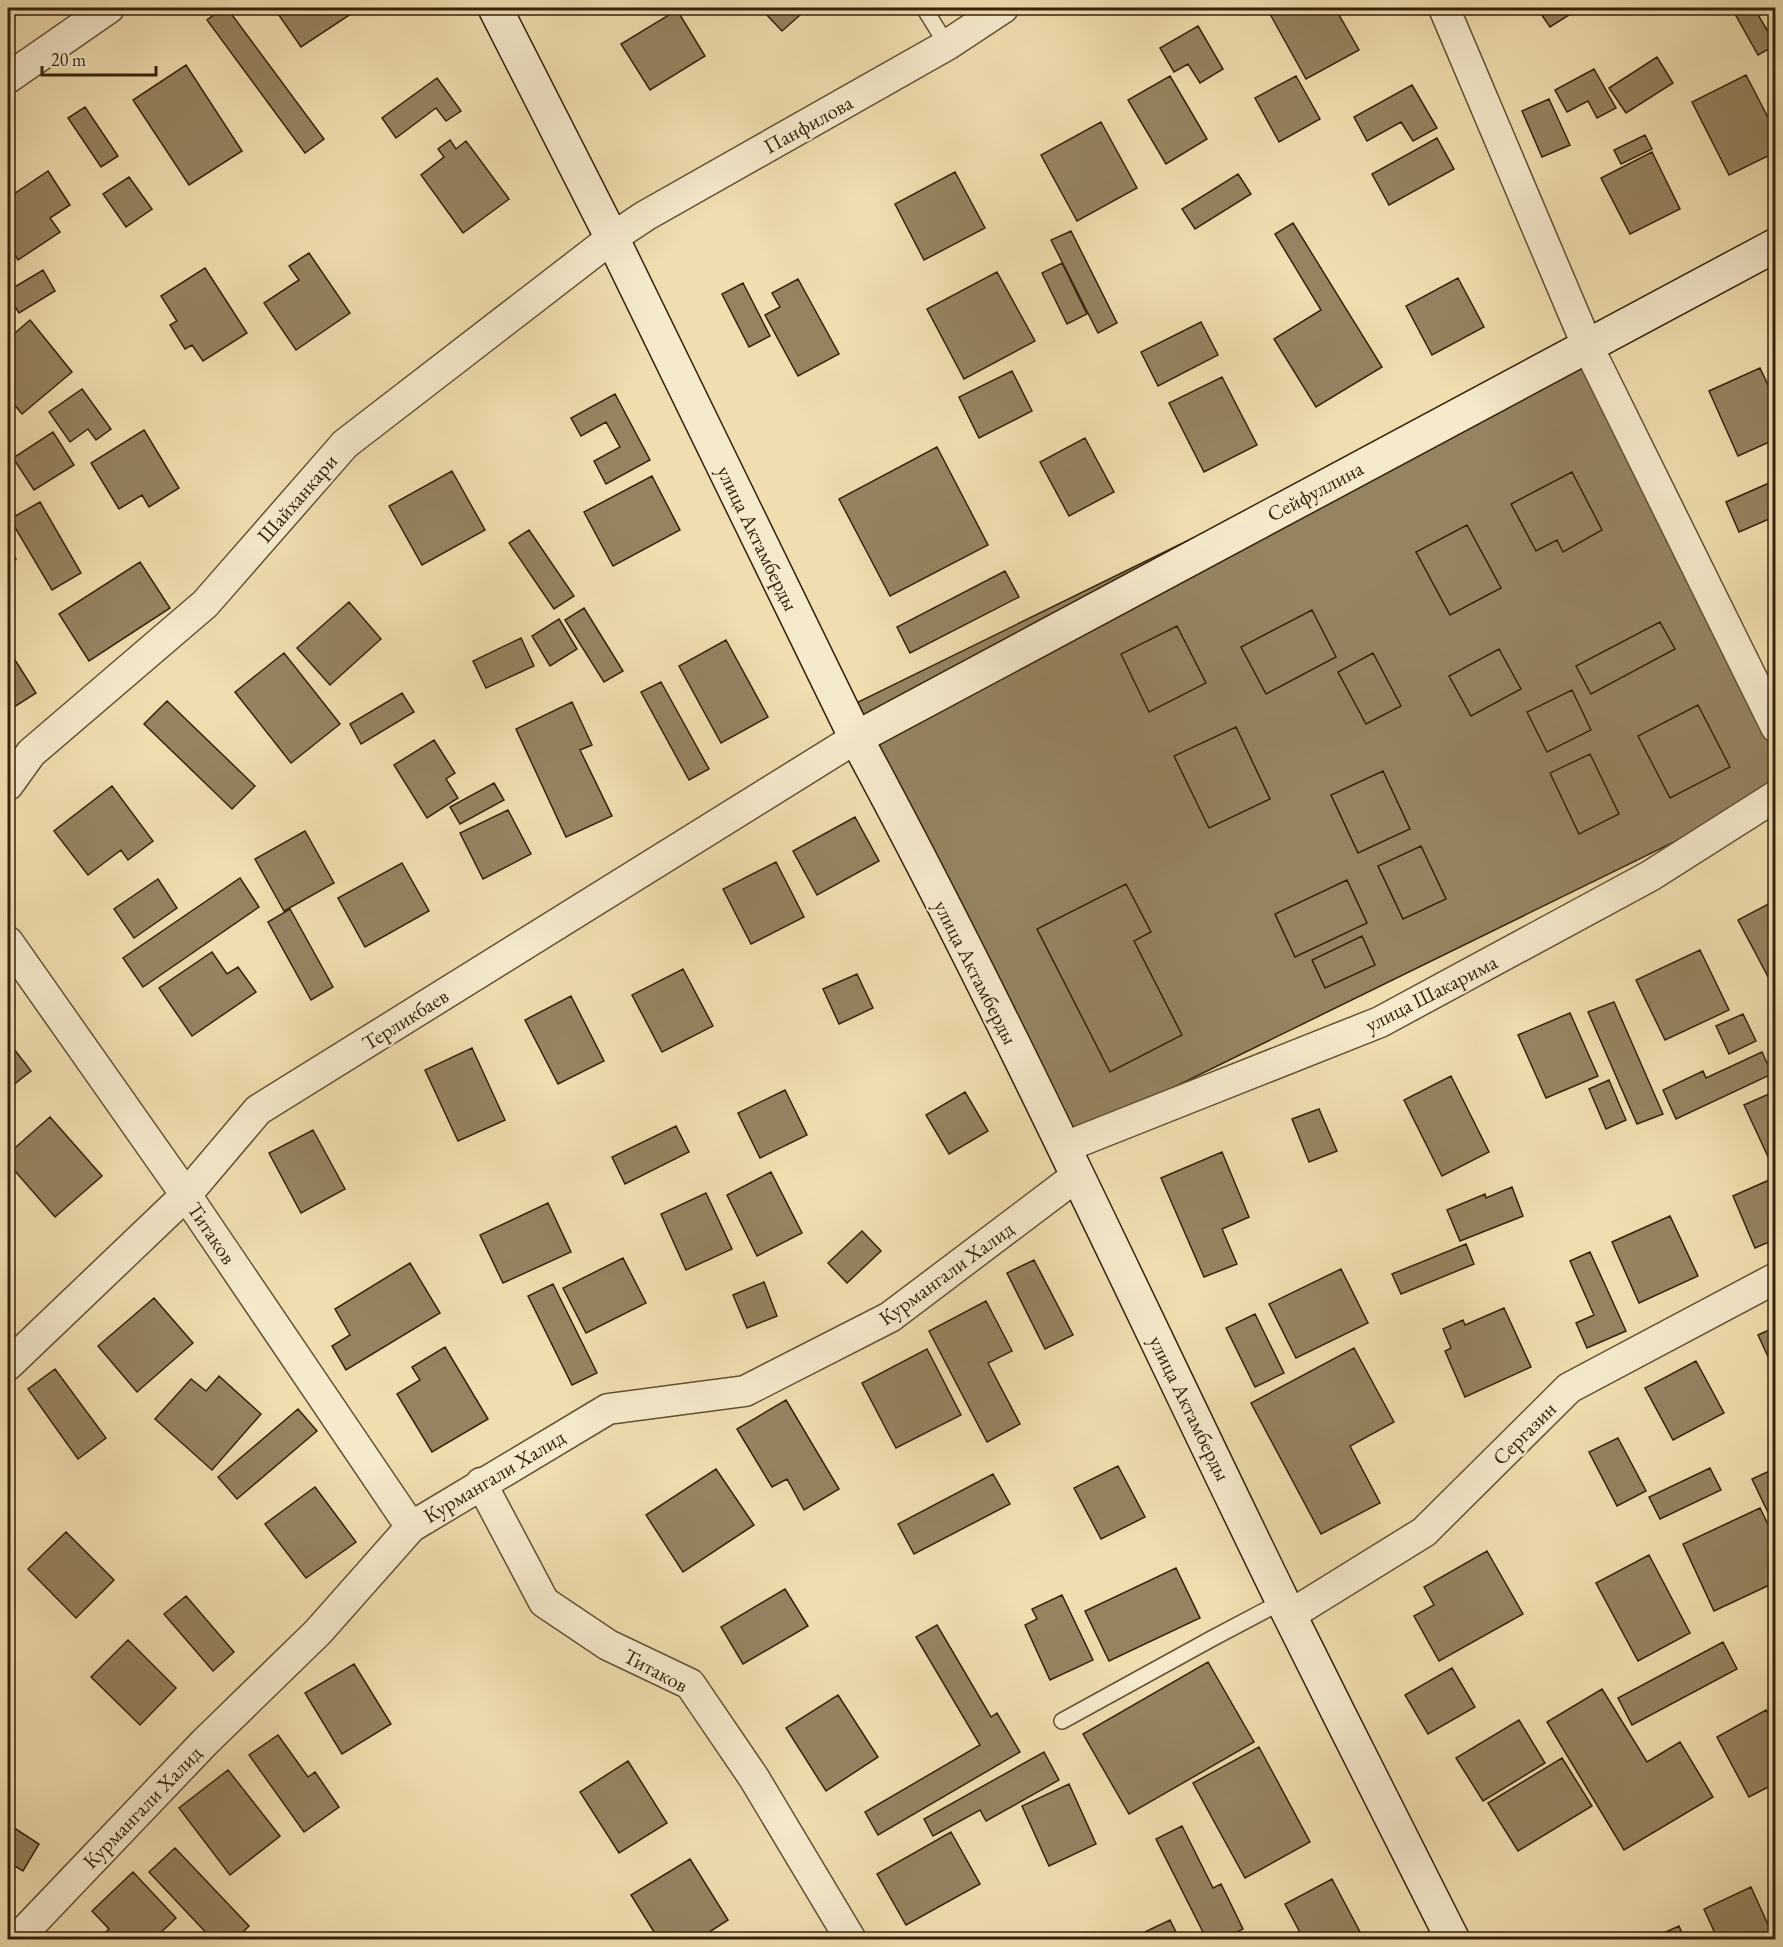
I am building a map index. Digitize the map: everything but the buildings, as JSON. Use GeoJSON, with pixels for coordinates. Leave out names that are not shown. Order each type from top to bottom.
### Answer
{"type":"FeatureCollection","features":[{"type":"Feature","properties":{"kind":"main road","name":"улица Актамберды"},"geometry":{"type":"LineString","coordinates":[[495,8],[612,238],[856,738],[893,806],[1072,1161],[1286,1608],[1453,1940]]}},
{"type":"Feature","properties":{"kind":"main road","name":"Сейфуллина"},"geometry":{"type":"LineString","coordinates":[[856,738],[1776,245]]}},
{"type":"Feature","properties":{"kind":"street"},"geometry":{"type":"LineString","coordinates":[[8,78],[109,8]]}},
{"type":"Feature","properties":{"kind":"street","name":"Панфилова"},"geometry":{"type":"LineString","coordinates":[[612,238],[645,216],[947,45],[1003,8]]}},
{"type":"Feature","properties":{"kind":"street"},"geometry":{"type":"LineString","coordinates":[[1444,8],[1587,345],[1776,727]]}},
{"type":"Feature","properties":{"kind":"street","name":"Шайханкари"},"geometry":{"type":"LineString","coordinates":[[8,785],[32,753],[205,604],[345,444],[612,238]]}},
{"type":"Feature","properties":{"kind":"street","name":"Терликбаев"},"geometry":{"type":"LineString","coordinates":[[8,1365],[186,1195],[258,1110],[856,738]]}},
{"type":"Feature","properties":{"kind":"street","name":"улица Шакарима"},"geometry":{"type":"LineString","coordinates":[[1072,1161],[1380,1022],[1650,876],[1776,796]]}},
{"type":"Feature","properties":{"kind":"street","name":"Титаков"},"geometry":{"type":"LineString","coordinates":[[8,942],[186,1195],[411,1527]]}},
{"type":"Feature","properties":{"kind":"street","name":"Курмангали Халид"},"geometry":{"type":"LineString","coordinates":[[16,1940],[196,1751],[318,1632],[411,1527],[608,1408],[745,1391],[890,1317],[1072,1161]]}},
{"type":"Feature","properties":{"kind":"street","name":"Сергазин"},"geometry":{"type":"LineString","coordinates":[[1286,1608],[1424,1532],[1569,1388],[1776,1278]]}},
{"type":"Feature","properties":{"kind":"street","name":"Титаков"},"geometry":{"type":"LineString","coordinates":[[481,1483],[544,1602],[608,1646],[690,1684],[754,1778],[851,1940]]}},
{"type":"Feature","properties":{"kind":"lane"},"geometry":{"type":"LineString","coordinates":[[924,8],[947,45]]}},
{"type":"Feature","properties":{"kind":"lane"},"geometry":{"type":"LineString","coordinates":[[1062,1721],[1212,1638],[1286,1608]]}}]}
